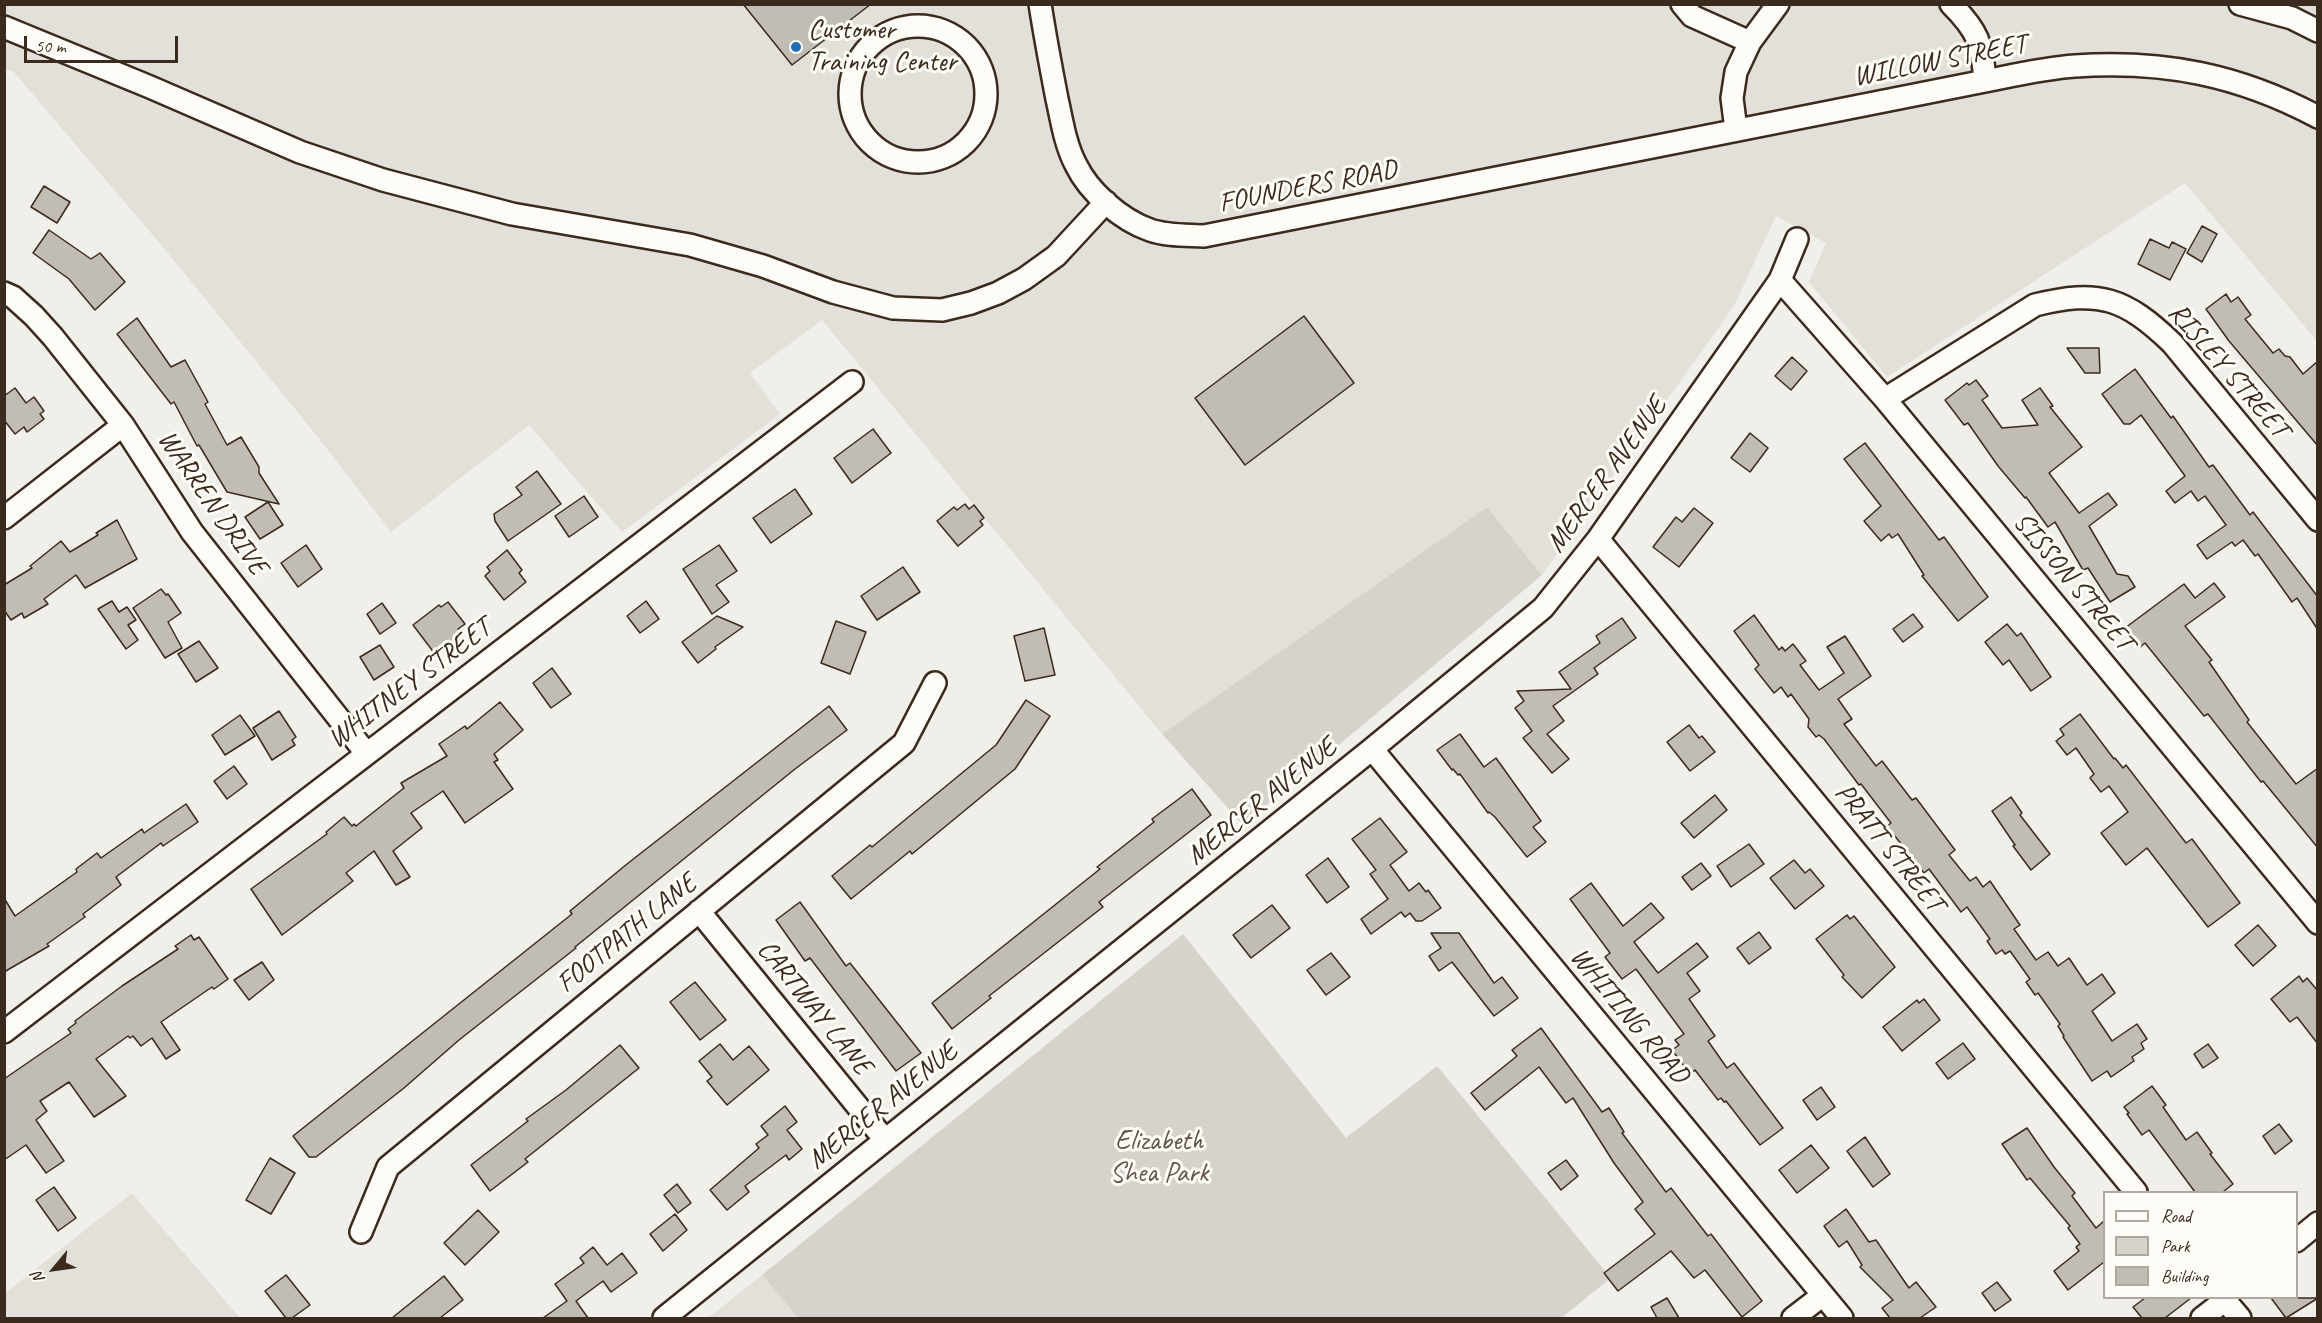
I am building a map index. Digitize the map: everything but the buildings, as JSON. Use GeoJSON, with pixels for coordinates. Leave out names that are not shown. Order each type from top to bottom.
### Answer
{"type":"FeatureCollection","features":[{"type":"Feature","properties":{"kind":"street","name":"FOUNDERS ROAD"},"geometry":{"type":"LineString","coordinates":[[1040,4],[1068,145],[1082,176],[1106,202],[1128,219],[1149,230],[1173,235],[1204,237],[1736,130]]}},
{"type":"Feature","properties":{"kind":"street"},"geometry":{"type":"LineString","coordinates":[[1683,4],[1692,16],[1750,42]]}},
{"type":"Feature","properties":{"kind":"street"},"geometry":{"type":"LineString","coordinates":[[1736,130],[1732,98],[1736,72],[1750,42],[1778,4]]}},
{"type":"Feature","properties":{"kind":"street"},"geometry":{"type":"LineString","coordinates":[[2240,4],[2292,18],[2318,31]]}},
{"type":"Feature","properties":{"kind":"street"},"geometry":{"type":"LineString","coordinates":[[1955,6],[1969,22],[1982,48],[1985,81]]}},
{"type":"Feature","properties":{"kind":"street"},"geometry":{"type":"LineString","coordinates":[[4,27],[300,152],[383,180],[512,214],[690,245],[763,266],[833,292],[893,308],[942,309],[971,303],[998,293],[1024,279],[1056,256],[1106,202]]}},
{"type":"Feature","properties":{"kind":"street"},"geometry":{"type":"LineString","coordinates":[[904,27],[925,27],[946,32],[962,43],[975,58],[983,76],[986,96],[982,115],[974,133],[960,147],[944,157],[924,162],[905,161],[888,156],[870,143],[858,126],[851,108],[850,86],[856,66],[867,48],[884,35],[904,27]]}},
{"type":"Feature","properties":{"kind":"street","name":"WILLOW STREET"},"geometry":{"type":"LineString","coordinates":[[1736,130],[2073,66],[2136,64],[2195,71],[2251,86],[2318,117]]}},
{"type":"Feature","properties":{"kind":"street","name":"MERCER AVENUE"},"geometry":{"type":"LineString","coordinates":[[664,1318],[1372,749],[1543,608],[1598,539],[1780,280],[1797,239]]}},
{"type":"Feature","properties":{"kind":"street","name":"SISSON STREET"},"geometry":{"type":"LineString","coordinates":[[1780,280],[1885,399],[2318,923]]}},
{"type":"Feature","properties":{"kind":"street","name":"WARREN DRIVE"},"geometry":{"type":"LineString","coordinates":[[4,293],[13,297],[34,316],[123,424],[192,531],[366,753]]}},
{"type":"Feature","properties":{"kind":"street","name":"RISLEY STREET"},"geometry":{"type":"LineString","coordinates":[[1885,399],[2035,305],[2059,299],[2090,297],[2118,303],[2147,319],[2172,343],[2318,520]]}},
{"type":"Feature","properties":{"kind":"street","name":"WHITNEY STREET"},"geometry":{"type":"LineString","coordinates":[[4,1032],[852,382]]}},
{"type":"Feature","properties":{"kind":"street"},"geometry":{"type":"LineString","coordinates":[[4,518],[123,424]]}},
{"type":"Feature","properties":{"kind":"street","name":"PRATT STREET"},"geometry":{"type":"LineString","coordinates":[[1598,539],[2135,1191]]}},
{"type":"Feature","properties":{"kind":"street","name":"FOOTPATH LANE"},"geometry":{"type":"LineString","coordinates":[[361,1232],[388,1167],[904,743],[935,683]]}},
{"type":"Feature","properties":{"kind":"street","name":"WHITING ROAD"},"geometry":{"type":"LineString","coordinates":[[1372,749],[1842,1318]]}},
{"type":"Feature","properties":{"kind":"street","name":"CARTWAY LANE"},"geometry":{"type":"LineString","coordinates":[[699,911],[885,1140]]}},
{"type":"Feature","properties":{"kind":"street"},"geometry":{"type":"LineString","coordinates":[[2298,1239],[2318,1223]]}},
{"type":"Feature","properties":{"kind":"street"},"geometry":{"type":"LineString","coordinates":[[1793,1318],[1822,1295]]}},
{"type":"Feature","properties":{"kind":"street"},"geometry":{"type":"LineString","coordinates":[[2202,1318],[2224,1299]]}},
{"type":"Feature","properties":{"kind":"street"},"geometry":{"type":"LineString","coordinates":[[2226,1299],[2240,1318]]}},
{"type":"Feature","properties":{"kind":"shaded area"},"geometry":{"type":"Polygon","coordinates":[[[5,4],[2317,5],[2317,341],[2185,183],[1887,377],[1809,282],[1826,243],[1776,216],[1734,306],[1542,575],[1487,507],[1162,734],[822,320],[750,373],[780,414],[622,532],[529,425],[391,532],[317,436],[167,252],[13,71],[5,70],[5,4]]]}},
{"type":"Feature","properties":{"kind":"shaded area"},"geometry":{"type":"Polygon","coordinates":[[[132,1193],[240,1318],[5,1318],[5,1293],[132,1193]]]}},
{"type":"Feature","properties":{"kind":"shaded area"},"geometry":{"type":"Polygon","coordinates":[[[762,1275],[798,1318],[708,1318],[762,1275]]]}},
{"type":"Feature","properties":{"kind":"green space"},"geometry":{"type":"Polygon","coordinates":[[[1487,507],[1542,575],[1243,825],[1162,734],[1487,507]]]}},
{"type":"Feature","properties":{"kind":"green space","name":"Elizabeth Shea Park"},"geometry":{"type":"Polygon","coordinates":[[[1183,934],[1346,1138],[1437,1066],[1611,1278],[1561,1318],[798,1318],[762,1275],[1183,934]]]}},
{"type":"Feature","properties":{"kind":"place","name":"Customer Training Center"},"geometry":{"type":"Point","coordinates":[796,47]}}]}
